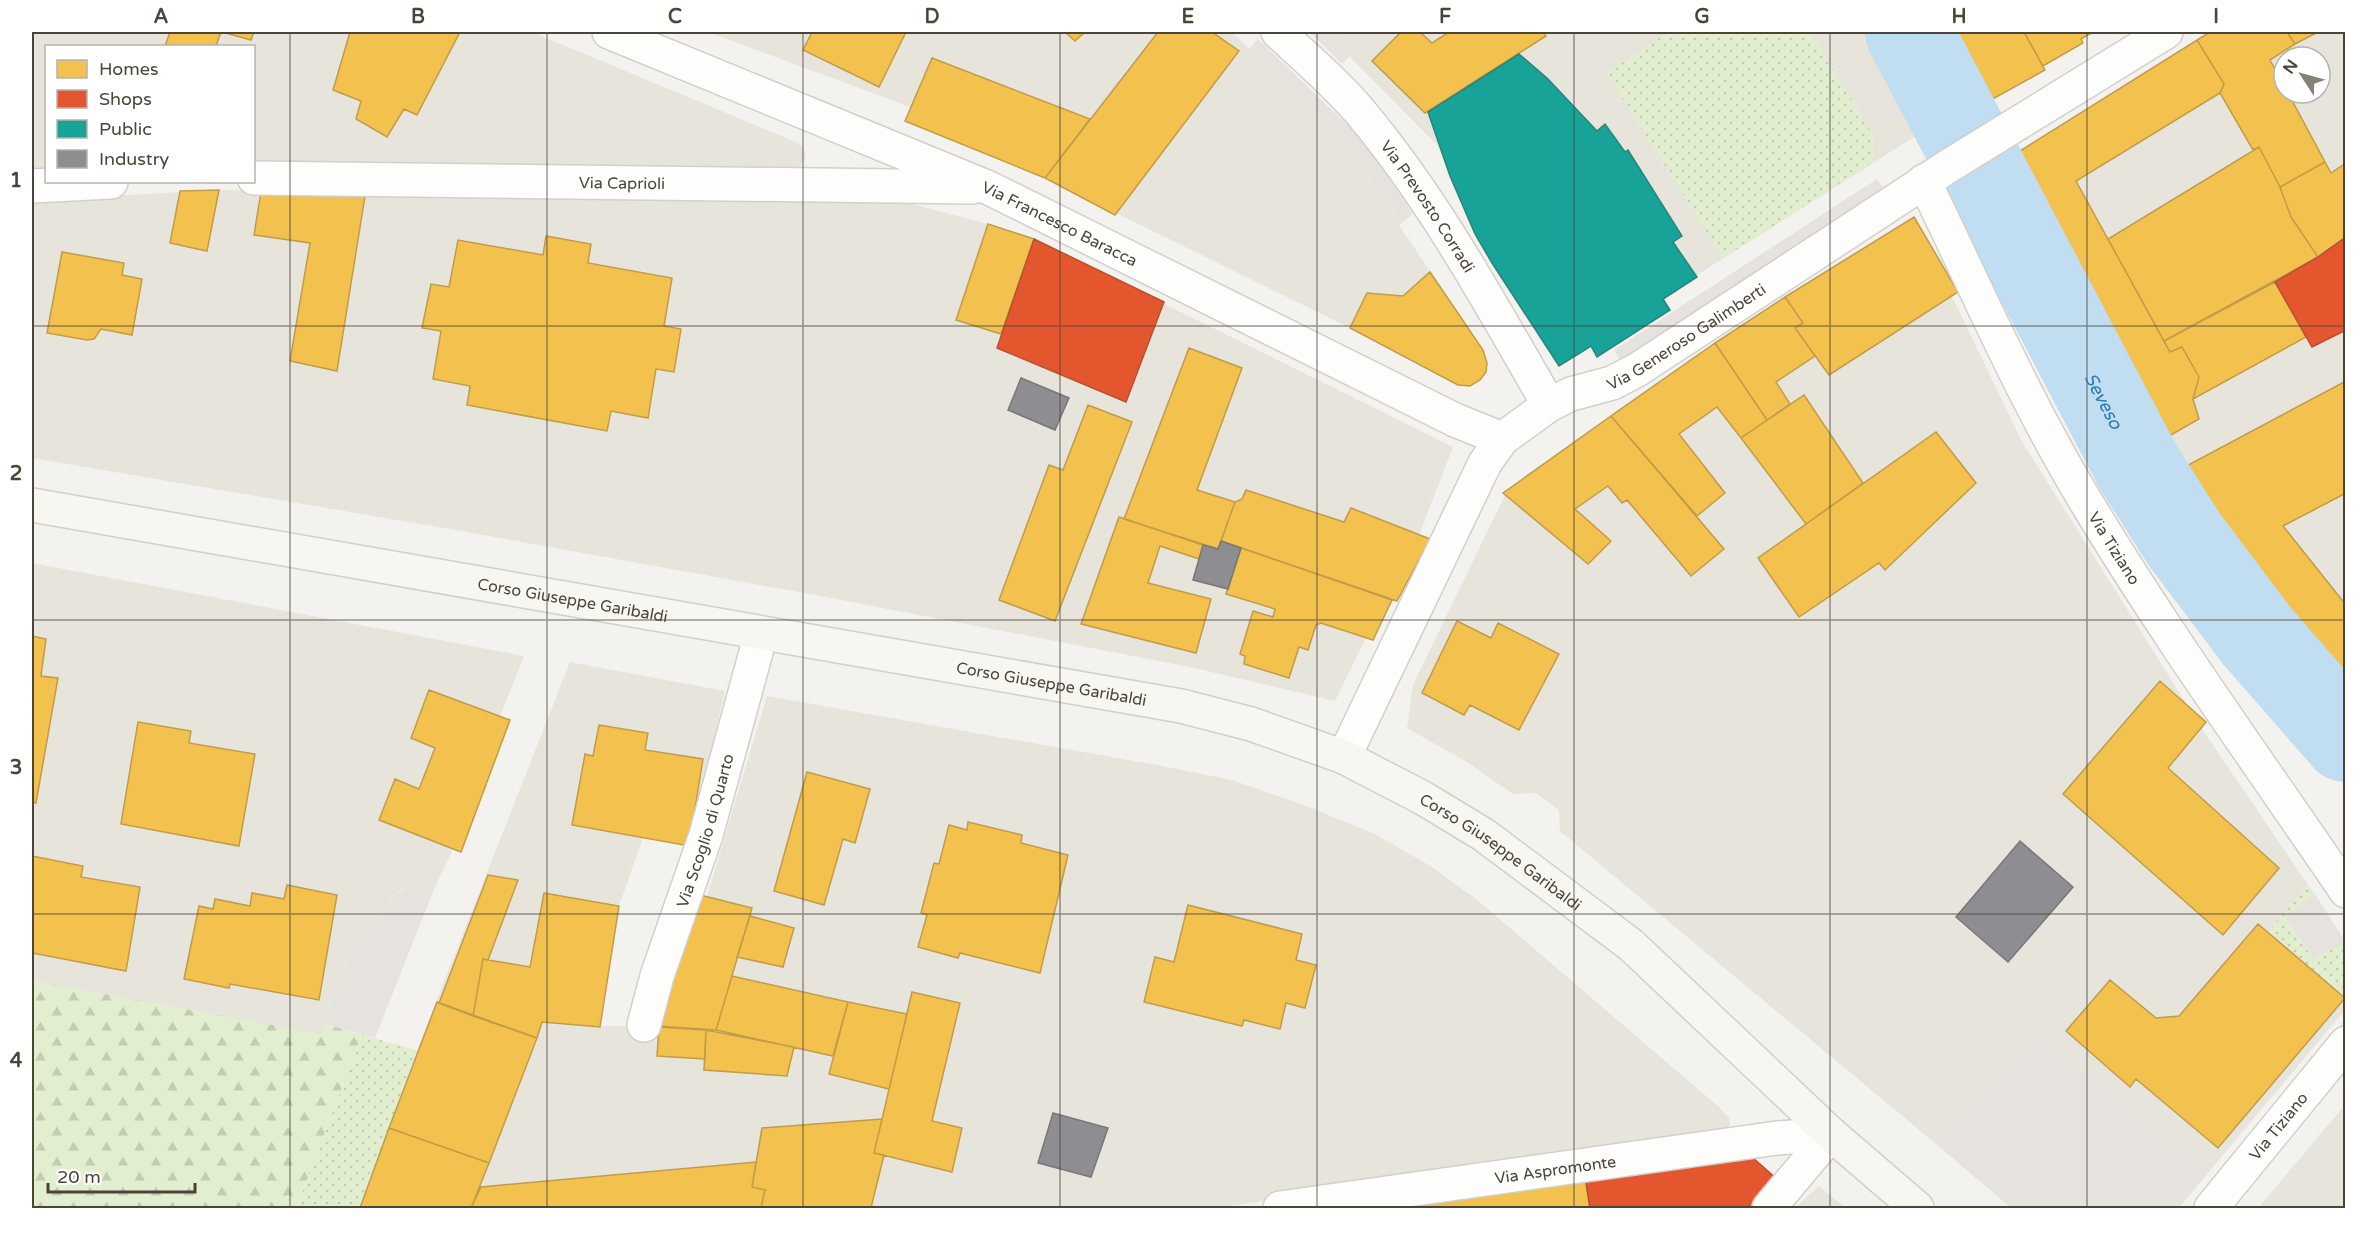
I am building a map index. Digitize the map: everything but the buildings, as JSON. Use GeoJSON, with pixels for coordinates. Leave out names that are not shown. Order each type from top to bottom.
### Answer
{"type":"FeatureCollection","features":[{"type":"Feature","properties":{"kind":"main road","name":"Corso Giuseppe Garibaldi"},"geometry":{"type":"LineString","coordinates":[[32,505],[1181,706],[1251,724],[1344,757],[1423,798],[1484,835],[1631,945],[1831,1134],[1917,1209]]}},
{"type":"Feature","properties":{"kind":"street","name":"Via Francesco Baracca"},"geometry":{"type":"LineString","coordinates":[[609,32],[989,188],[1455,420],[1502,439]]}},
{"type":"Feature","properties":{"kind":"street","name":"Via Prevosto Corradi"},"geometry":{"type":"LineString","coordinates":[[1278,32],[1361,112],[1396,157],[1448,230],[1549,405]]}},
{"type":"Feature","properties":{"kind":"street","name":"Via Generoso Galimberti"},"geometry":{"type":"LineString","coordinates":[[1344,757],[1485,464],[1502,439],[1549,405],[1571,394],[1612,383],[1637,370],[1935,174],[2166,32]]}},
{"type":"Feature","properties":{"kind":"street","name":"Via Tiziano"},"geometry":{"type":"LineString","coordinates":[[1935,174],[2027,397],[2088,504],[2167,630],[2346,891]]}},
{"type":"Feature","properties":{"kind":"street","name":"Via Caprioli"},"geometry":{"type":"LineString","coordinates":[[255,178],[989,188]]}},
{"type":"Feature","properties":{"kind":"street"},"geometry":{"type":"LineString","coordinates":[[32,186],[91,183]]}},
{"type":"Feature","properties":{"kind":"street","name":"Via Scoglio di Quarto"},"geometry":{"type":"LineString","coordinates":[[644,1025],[657,976],[706,835],[761,634]]}},
{"type":"Feature","properties":{"kind":"street","name":"Via Tiziano"},"geometry":{"type":"LineString","coordinates":[[2211,1209],[2346,1043]]}},
{"type":"Feature","properties":{"kind":"street"},"geometry":{"type":"LineString","coordinates":[[1769,1209],[1831,1134]]}},
{"type":"Feature","properties":{"kind":"street","name":"Via Aspromonte"},"geometry":{"type":"LineString","coordinates":[[1280,1209],[1778,1138],[1831,1134]]}},
{"type":"Feature","properties":{"kind":"shaded area"},"geometry":{"type":"Polygon","coordinates":[[[32,32],[532,32],[798,143],[803,147],[806,158],[796,172],[255,164],[255,45],[45,45],[45,174],[32,175],[32,32]]]}},
{"type":"Feature","properties":{"kind":"shaded area"},"geometry":{"type":"Polygon","coordinates":[[[708,32],[1232,32],[1353,149],[1403,222],[1399,225],[1483,350],[1487,363],[1486,372],[1470,386],[1458,385],[1350,328],[1045,178],[905,121],[910,107],[708,32]]]}},
{"type":"Feature","properties":{"kind":"shaded area"},"geometry":{"type":"Polygon","coordinates":[[[1310,32],[1341,32],[1357,48],[1342,64],[1310,32]]]}},
{"type":"Feature","properties":{"kind":"shaded area"},"geometry":{"type":"Polygon","coordinates":[[[1341,32],[1887,32],[1936,123],[1697,275],[1663,299],[1670,310],[1597,357],[1590,346],[1559,366],[1475,234],[1438,146],[1349,56],[1357,48],[1341,32]]]}},
{"type":"Feature","properties":{"kind":"shaded area"},"geometry":{"type":"Polygon","coordinates":[[[2210,32],[2345,32],[2345,701],[2199,518],[2206,512],[2161,442],[2157,443],[2108,372],[2004,161],[2210,32]]]}},
{"type":"Feature","properties":{"kind":"shaded area"},"geometry":{"type":"Polygon","coordinates":[[[1258,39],[1362,139],[1413,214],[1403,222],[1352,149],[1249,49],[1258,39]]]}},
{"type":"Feature","properties":{"kind":"shaded area"},"geometry":{"type":"Polygon","coordinates":[[[1877,179],[1886,192],[1622,363],[1614,350],[1877,179]]]}},
{"type":"Feature","properties":{"kind":"shaded area"},"geometry":{"type":"Polygon","coordinates":[[[219,190],[897,200],[988,224],[1034,239],[1453,447],[1419,535],[1430,539],[1397,601],[1392,600],[1366,638],[1335,701],[1190,667],[815,595],[450,529],[32,458],[32,200],[219,190]]]}},
{"type":"Feature","properties":{"kind":"shaded area"},"geometry":{"type":"Polygon","coordinates":[[[1914,217],[1958,292],[1952,296],[2021,440],[2187,705],[2206,722],[2202,729],[2308,885],[2268,933],[2345,998],[2345,1010],[2207,1174],[2035,1030],[1936,1144],[1560,831],[1559,810],[1536,793],[1513,794],[1465,761],[1407,728],[1413,685],[1505,495],[1503,493],[1715,343],[1914,217]]]}},
{"type":"Feature","properties":{"kind":"shaded area"},"geometry":{"type":"Polygon","coordinates":[[[32,563],[524,656],[500,716],[510,720],[461,852],[453,849],[435,887],[416,882],[399,891],[383,912],[364,928],[323,1035],[32,981],[32,563]]]}},
{"type":"Feature","properties":{"kind":"shaded area"},"geometry":{"type":"Polygon","coordinates":[[[570,662],[725,691],[689,846],[643,838],[619,906],[600,1026],[655,1026],[692,893],[707,896],[767,696],[1232,780],[1304,805],[1373,833],[1432,867],[1476,899],[1719,1107],[1729,1118],[1730,1125],[1726,1129],[1215,1208],[360,1208],[417,1050],[570,662]]]}},
{"type":"Feature","properties":{"kind":"shaded area"},"geometry":{"type":"Polygon","coordinates":[[[416,882],[435,887],[375,1038],[326,1024],[364,928],[383,912],[399,892],[416,882]]]}},
{"type":"Feature","properties":{"kind":"shaded area"},"geometry":{"type":"Polygon","coordinates":[[[2315,894],[2346,943],[2313,958],[2284,916],[2315,894]]]}},
{"type":"Feature","properties":{"kind":"shaded area"},"geometry":{"type":"Polygon","coordinates":[[[2035,1029],[2207,1174],[2179,1208],[2011,1208],[1936,1144],[2035,1029]]]}},
{"type":"Feature","properties":{"kind":"shaded area"},"geometry":{"type":"Polygon","coordinates":[[[2345,1105],[2345,1208],[2258,1208],[2345,1105]]]}},
{"type":"Feature","properties":{"kind":"shaded area"},"geometry":{"type":"Polygon","coordinates":[[[1819,1186],[1846,1208],[1795,1208],[1819,1186]]]}},
{"type":"Feature","properties":{"kind":"green space"},"geometry":{"type":"Polygon","coordinates":[[[1668,32],[1810,32],[1874,137],[1874,161],[1723,258],[1607,73],[1668,32]]]}},
{"type":"Feature","properties":{"kind":"green space"},"geometry":{"type":"Polygon","coordinates":[[[2308,885],[2315,894],[2284,916],[2313,958],[2345,943],[2345,998],[2268,932],[2308,885]]]}},
{"type":"Feature","properties":{"kind":"green space"},"geometry":{"type":"Polygon","coordinates":[[[32,981],[322,1034],[326,1024],[362,1035],[296,1208],[32,1208],[32,981]]]}},
{"type":"Feature","properties":{"kind":"green space"},"geometry":{"type":"Polygon","coordinates":[[[362,1035],[417,1050],[360,1208],[296,1208],[362,1035]]]}},
{"type":"Feature","properties":{"kind":"waterway","name":"Seveso"},"geometry":{"type":"LineString","coordinates":[[1909,32],[2137,465],[2184,539],[2257,636],[2346,738]]}}]}
